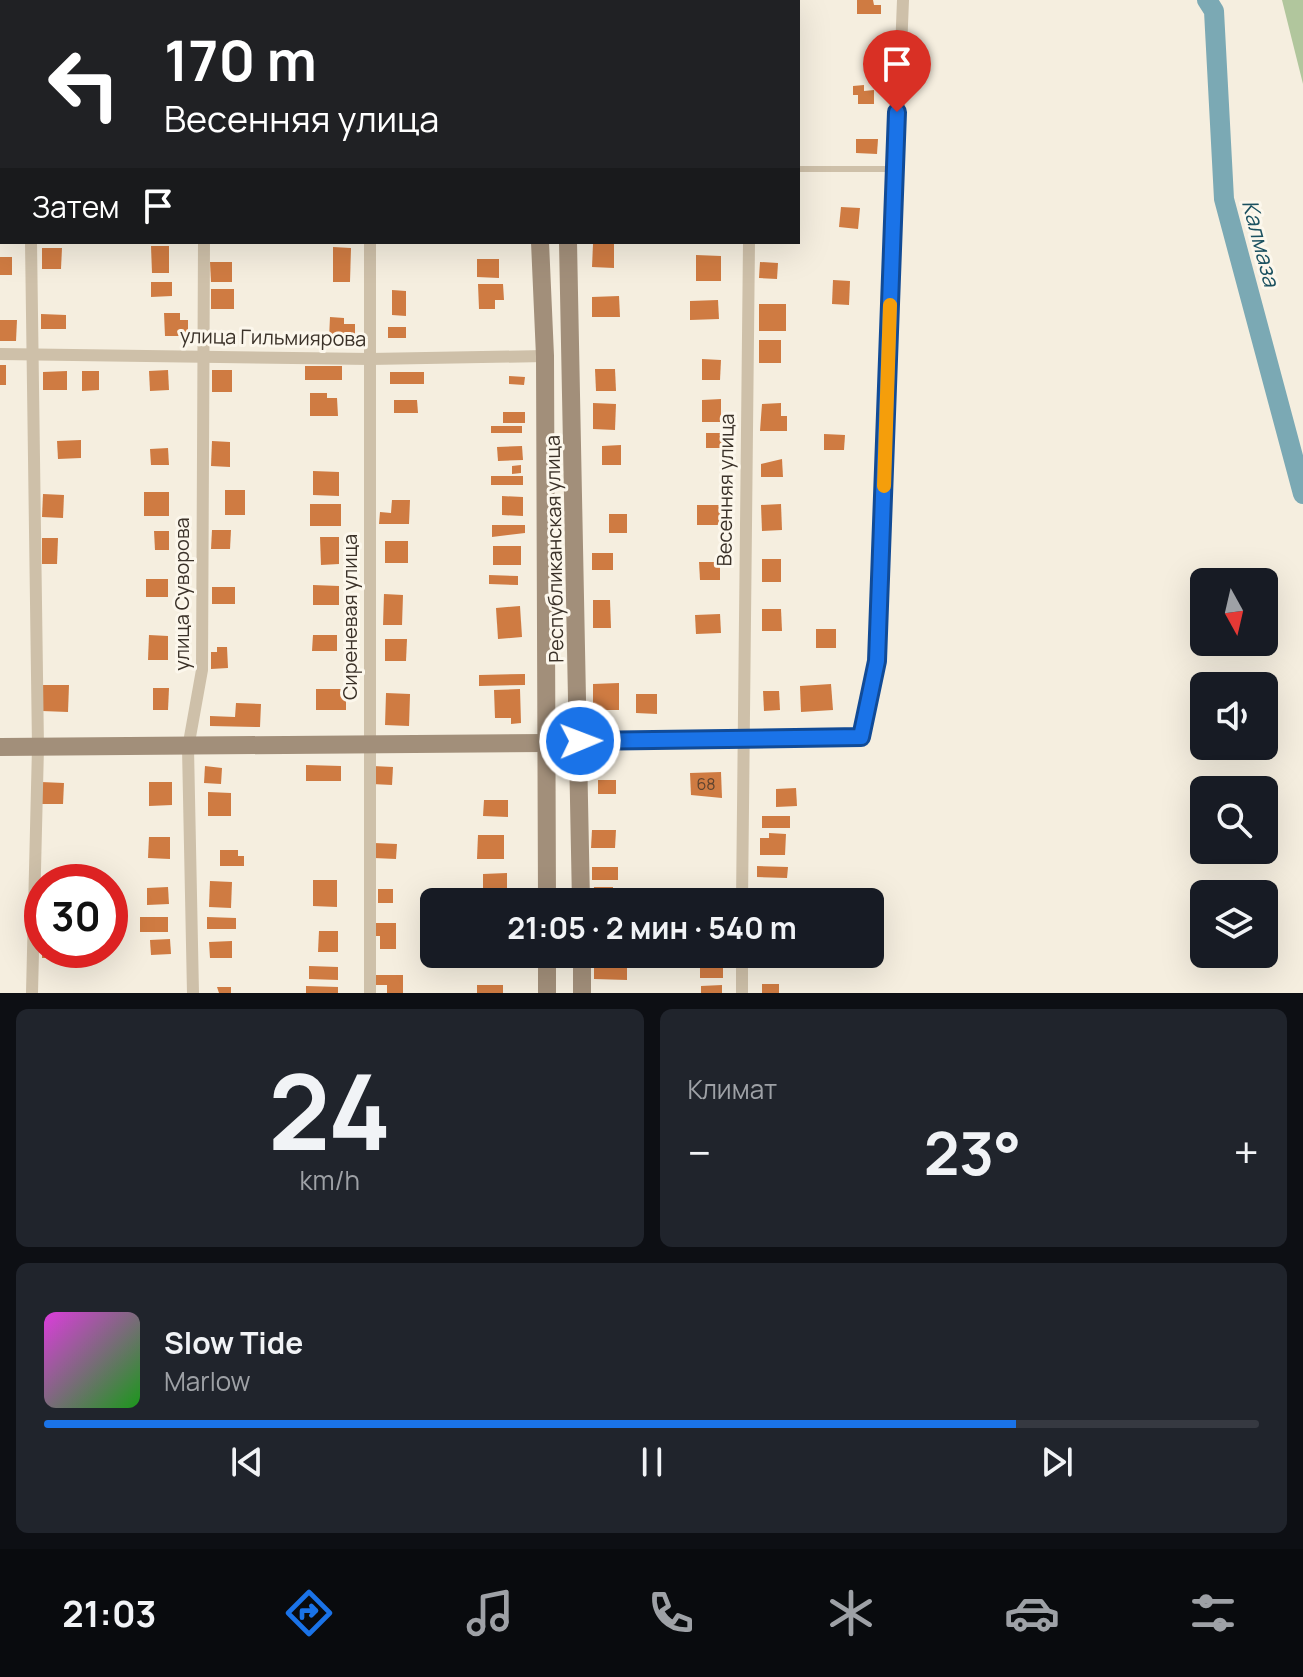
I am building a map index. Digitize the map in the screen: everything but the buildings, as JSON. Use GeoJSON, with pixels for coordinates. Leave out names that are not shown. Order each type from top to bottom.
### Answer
{"type":"FeatureCollection","features":[{"type":"Feature","properties":{"kind":"street"},"geometry":{"type":"LineString","coordinates":[[0,747],[188,748],[861,737],[877,661],[903,0]]}},
{"type":"Feature","properties":{"kind":"street"},"geometry":{"type":"LineString","coordinates":[[31,244],[30,354],[38,747],[32,993]]}},
{"type":"Feature","properties":{"kind":"street","name":"улица Суворова"},"geometry":{"type":"LineString","coordinates":[[193,993],[188,748],[202,670],[204,244]]}},
{"type":"Feature","properties":{"kind":"street","name":"Сиреневая улица"},"geometry":{"type":"LineString","coordinates":[[370,244],[370,993]]}},
{"type":"Feature","properties":{"kind":"street","name":"Республиканская улица"},"geometry":{"type":"LineString","coordinates":[[540,244],[545,356],[547,888]]}},
{"type":"Feature","properties":{"kind":"street","name":"Республиканская улица"},"geometry":{"type":"LineString","coordinates":[[568,244],[581,888]]}},
{"type":"Feature","properties":{"kind":"street","name":"Весенняя улица"},"geometry":{"type":"LineString","coordinates":[[742,888],[741,738],[749,244]]}},
{"type":"Feature","properties":{"kind":"street","name":"улица Гильмиярова"},"geometry":{"type":"LineString","coordinates":[[0,354],[370,359],[545,356]]}},
{"type":"Feature","properties":{"kind":"street"},"geometry":{"type":"LineString","coordinates":[[547,968],[547,993]]}},
{"type":"Feature","properties":{"kind":"street"},"geometry":{"type":"LineString","coordinates":[[582,968],[582,993]]}},
{"type":"Feature","properties":{"kind":"street"},"geometry":{"type":"LineString","coordinates":[[742,968],[742,993]]}},
{"type":"Feature","properties":{"kind":"lane"},"geometry":{"type":"LineString","coordinates":[[800,169],[894,169]]}},
{"type":"Feature","properties":{"kind":"green space"},"geometry":{"type":"Polygon","coordinates":[[[1282,0],[1303,0],[1303,84],[1282,0]]]}},
{"type":"Feature","properties":{"kind":"waterway","name":"Калмаза"},"geometry":{"type":"LineString","coordinates":[[1207,0],[1214,11],[1224,199],[1303,494]]}},
{"type":"Feature","properties":{"kind":"slow traffic"},"geometry":{"type":"LineString","coordinates":[[884,486],[890,305]]}},
{"type":"Feature","properties":{"kind":"route"},"geometry":{"type":"LineString","coordinates":[[580,741],[861,737],[877,661],[897,112]]}}]}
